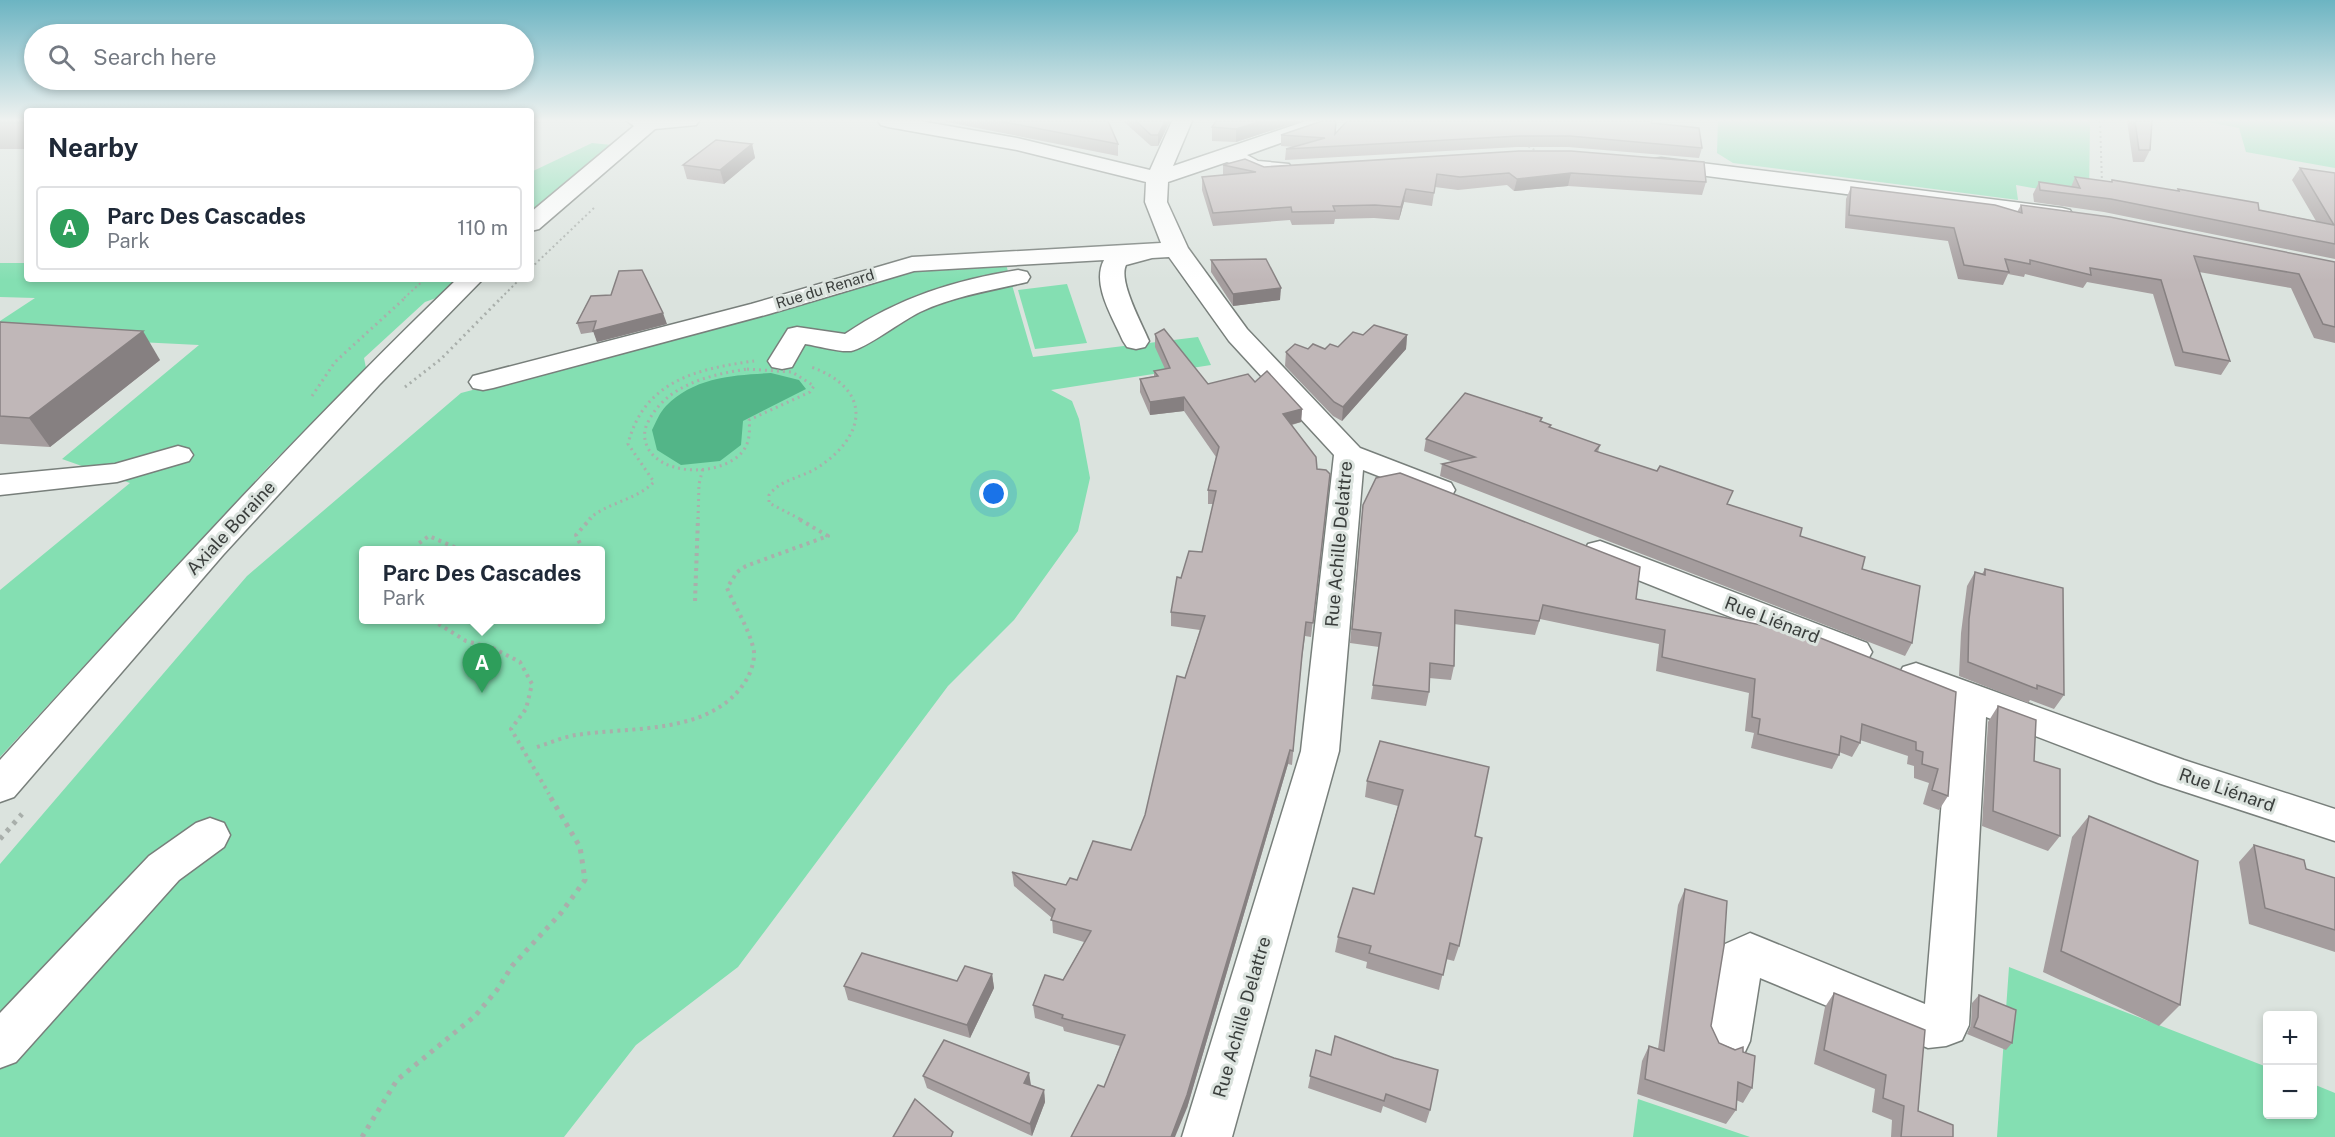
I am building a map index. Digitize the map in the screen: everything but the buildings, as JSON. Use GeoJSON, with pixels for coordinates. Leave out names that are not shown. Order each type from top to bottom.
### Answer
{"type":"FeatureCollection","features":[{"type":"Feature","properties":{"kind":"street"},"geometry":{"type":"LineString","coordinates":[[534,221],[586,174]]}},
{"type":"Feature","properties":{"kind":"street"},"geometry":{"type":"LineString","coordinates":[[1141,174],[1157,178],[1170,174]]}},
{"type":"Feature","properties":{"kind":"street"},"geometry":{"type":"LineString","coordinates":[[1157,178],[1159,174]]}},
{"type":"Feature","properties":{"kind":"street"},"geometry":{"type":"LineString","coordinates":[[1750,174],[2104,221]]}},
{"type":"Feature","properties":{"kind":"street","name":"Rue Achille Delattre"},"geometry":{"type":"LineString","coordinates":[[1157,178],[1156,202],[1176,249],[1238,335],[1349,454],[1320,751],[1207,1137]]}},
{"type":"Feature","properties":{"kind":"street"},"geometry":{"type":"LineString","coordinates":[[782,361],[799,330],[850,343],[873,325],[918,302],[978,282],[1064,271],[1176,249]]}},
{"type":"Feature","properties":{"kind":"street","name":"Rue du Renard"},"geometry":{"type":"LineString","coordinates":[[483,382],[760,309],[912,264],[1176,249]]}},
{"type":"Feature","properties":{"kind":"street"},"geometry":{"type":"LineString","coordinates":[[1117,259],[1111,270],[1115,291],[1136,341]]}},
{"type":"Feature","properties":{"kind":"street","name":"Axiale Boraine"},"geometry":{"type":"LineString","coordinates":[[0,786],[212,547],[361,387],[468,282]]}},
{"type":"Feature","properties":{"kind":"street"},"geometry":{"type":"LineString","coordinates":[[1349,454],[1470,502]]}},
{"type":"Feature","properties":{"kind":"street"},"geometry":{"type":"LineString","coordinates":[[0,485],[117,473],[178,455]]}},
{"type":"Feature","properties":{"kind":"street","name":"Rue Liénard"},"geometry":{"type":"LineString","coordinates":[[1570,541],[1969,697],[2240,795],[2335,825]]}},
{"type":"Feature","properties":{"kind":"street"},"geometry":{"type":"LineString","coordinates":[[1727,1041],[1741,958],[1750,953],[1928,1027],[1946,1025],[1969,697]]}},
{"type":"Feature","properties":{"kind":"street"},"geometry":{"type":"LineString","coordinates":[[0,1046],[164,868],[210,835]]}},
{"type":"Feature","properties":{"kind":"path"},"geometry":{"type":"LineString","coordinates":[[2102,174],[2104,221]]}},
{"type":"Feature","properties":{"kind":"path"},"geometry":{"type":"LineString","coordinates":[[397,392],[441,359],[517,282]]}},
{"type":"Feature","properties":{"kind":"path"},"geometry":{"type":"LineString","coordinates":[[537,747],[574,735],[683,723],[710,712],[743,686],[752,670],[754,648],[727,588],[737,572],[746,566],[828,536],[825,532],[769,503],[769,495],[783,482],[809,472],[827,461],[843,445],[853,429],[858,414],[856,400],[835,378],[808,366],[782,361],[753,361],[707,368],[664,387],[649,398],[636,414],[628,444],[634,456],[654,482],[647,491],[596,513],[582,524],[576,535],[581,546]]}},
{"type":"Feature","properties":{"kind":"path"},"geometry":{"type":"LineString","coordinates":[[773,369],[791,371],[809,379],[814,386],[810,392],[749,420],[749,438],[743,451],[717,466],[703,468],[689,470],[670,465],[657,458],[647,448],[644,433],[649,417],[660,403],[697,381],[732,371],[773,369]]}},
{"type":"Feature","properties":{"kind":"path"},"geometry":{"type":"LineString","coordinates":[[695,601],[699,484],[703,468]]}},
{"type":"Feature","properties":{"kind":"path"},"geometry":{"type":"LineString","coordinates":[[418,546],[429,536],[452,546]]}},
{"type":"Feature","properties":{"kind":"path"},"geometry":{"type":"LineString","coordinates":[[362,1137],[397,1080],[475,1016],[497,990],[512,966],[561,913],[585,880],[580,848],[511,729],[526,709],[532,684],[520,662],[493,648],[466,641],[438,624]]}},
{"type":"Feature","properties":{"kind":"path"},"geometry":{"type":"LineString","coordinates":[[0,839],[23,812]]}},
{"type":"Feature","properties":{"kind":"shaded area"},"geometry":{"type":"Polygon","coordinates":[[[534,174],[578,174],[534,212],[534,174]]]}},
{"type":"Feature","properties":{"kind":"shaded area"},"geometry":{"type":"Polygon","coordinates":[[[1818,174],[2089,174],[2089,198],[2016,185],[2018,200],[1818,174]]]}},
{"type":"Feature","properties":{"kind":"shaded area"},"geometry":{"type":"Polygon","coordinates":[[[1005,261],[1033,357],[1198,337],[1211,365],[1051,390],[1072,401],[1079,419],[1090,478],[1078,531],[1014,620],[948,686],[738,967],[636,1045],[564,1137],[0,1137],[0,864],[247,576],[461,393],[767,313],[910,267],[1005,261]]]}},
{"type":"Feature","properties":{"kind":"shaded area"},"geometry":{"type":"Polygon","coordinates":[[[0,263],[24,263],[24,282],[456,282],[439,297],[425,302],[364,358],[366,368],[270,465],[0,757],[0,590],[130,483],[62,459],[199,345],[17,336],[0,347],[0,321],[35,298],[0,297],[0,263]]]}},
{"type":"Feature","properties":{"kind":"shaded area"},"geometry":{"type":"Polygon","coordinates":[[[1067,284],[1087,343],[1035,349],[1018,290],[1067,284]]]}},
{"type":"Feature","properties":{"kind":"shaded area"},"geometry":{"type":"Polygon","coordinates":[[[771,373],[799,380],[806,389],[743,421],[741,445],[720,461],[681,465],[657,450],[652,430],[664,408],[677,396],[715,379],[771,373]]]}},
{"type":"Feature","properties":{"kind":"shaded area"},"geometry":{"type":"Polygon","coordinates":[[[2009,967],[2263,1065],[2263,1119],[2317,1119],[2317,1086],[2335,1093],[2335,1137],[1997,1137],[2009,967]]]}},
{"type":"Feature","properties":{"kind":"shaded area"},"geometry":{"type":"Polygon","coordinates":[[[1638,1099],[1750,1137],[1633,1137],[1638,1099]]]}},
{"type":"Feature","properties":{"kind":"place","name":"Parc Des Cascades"},"geometry":{"type":"Point","coordinates":[482,693]}}]}
